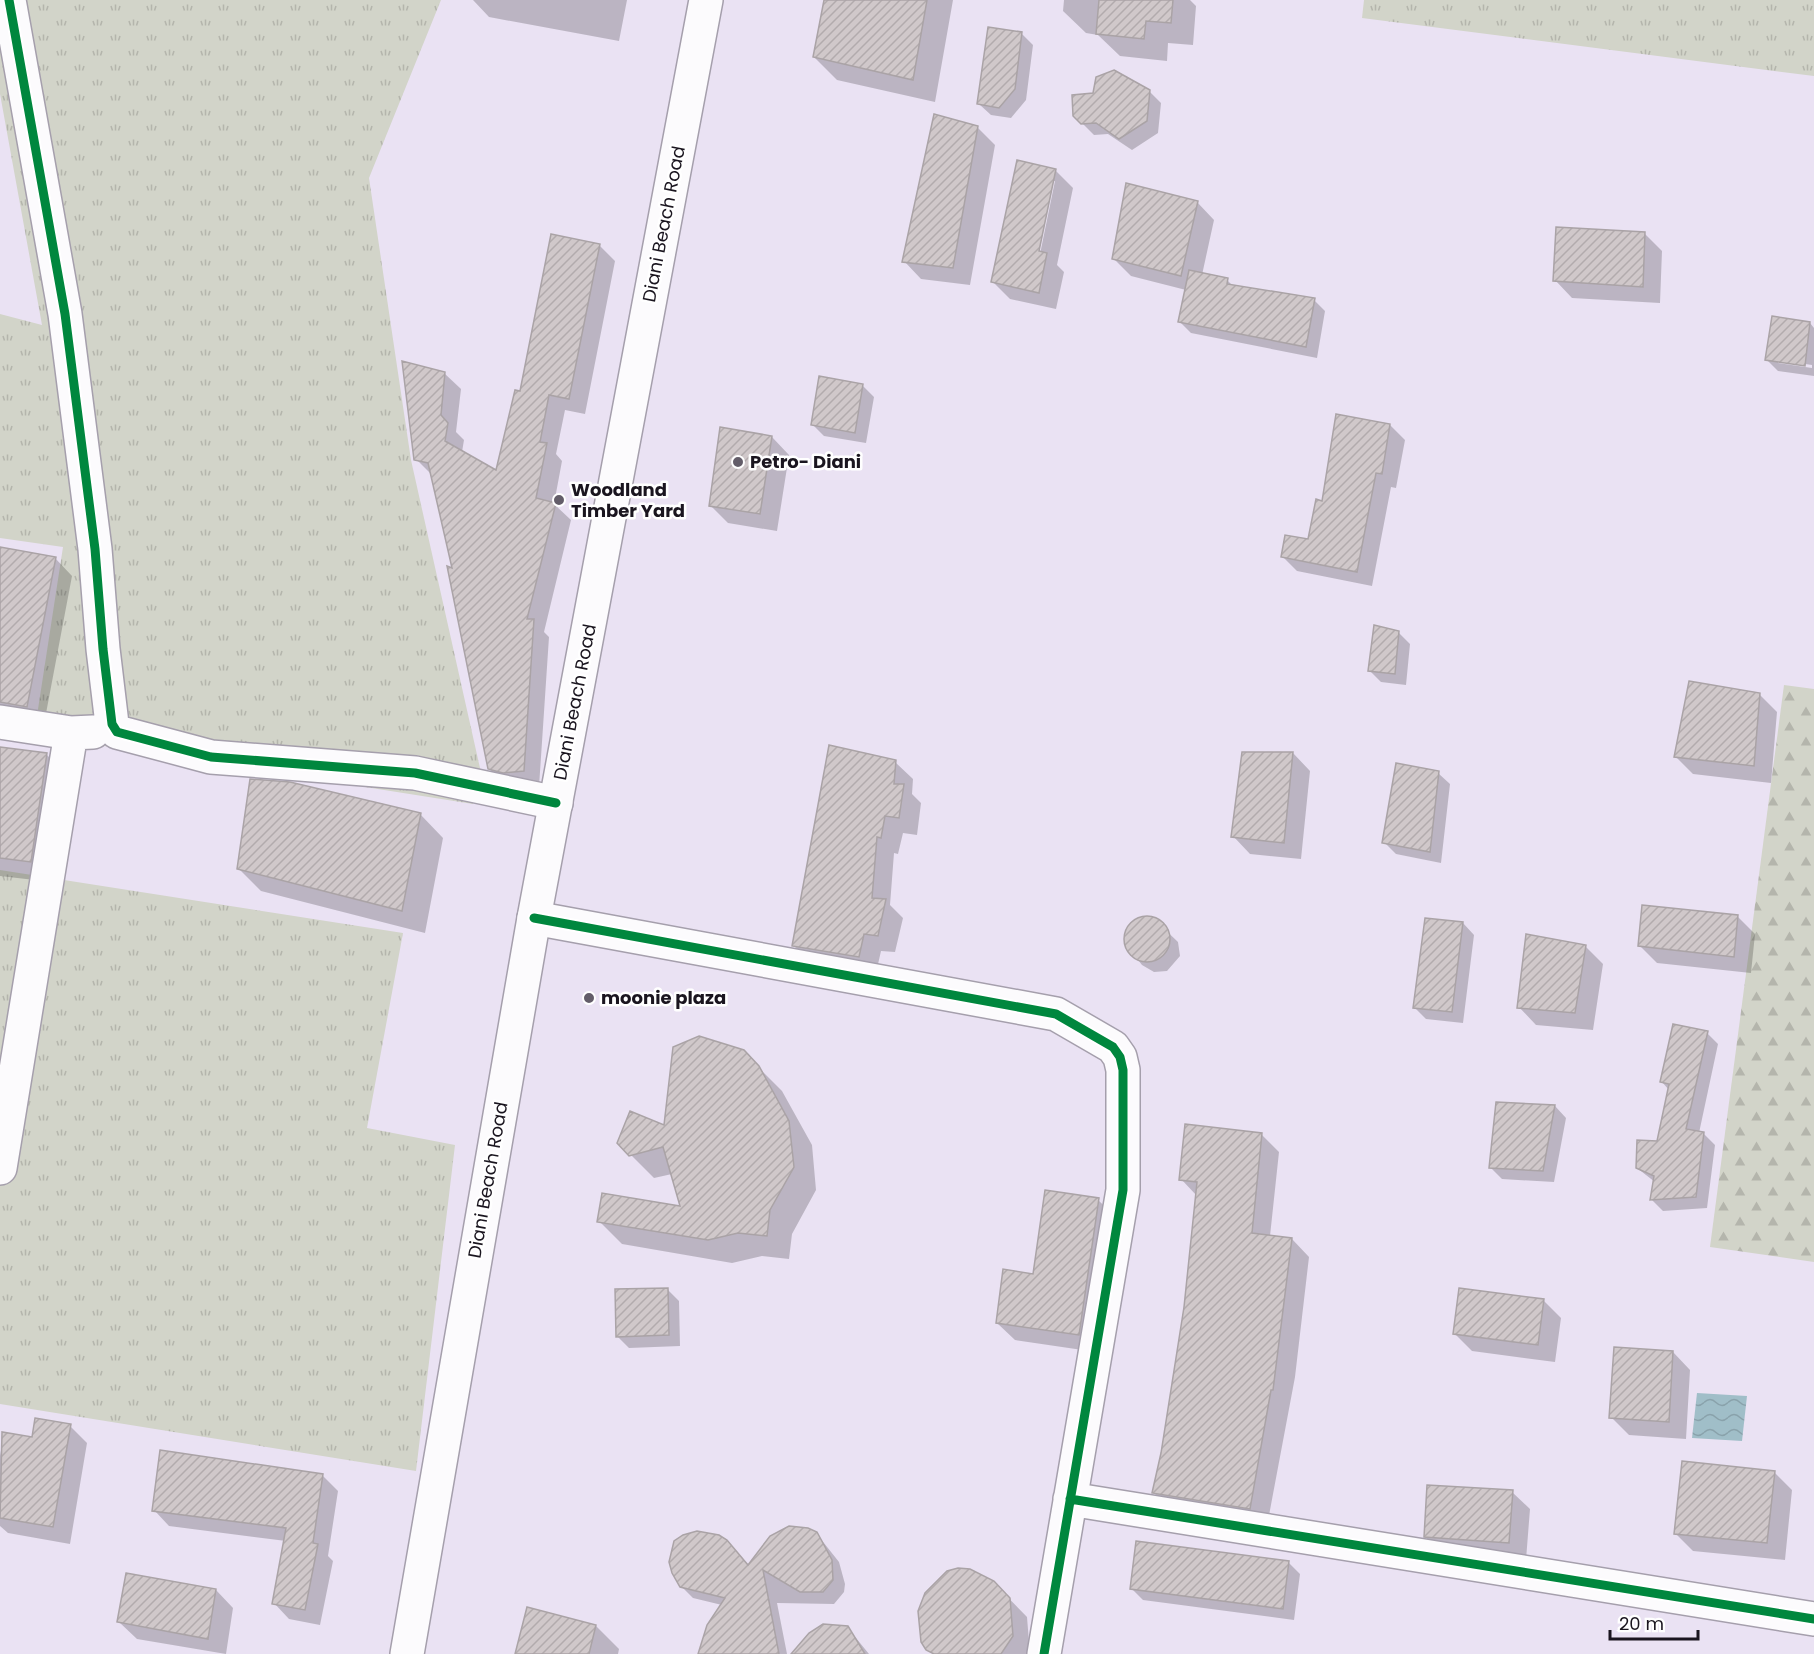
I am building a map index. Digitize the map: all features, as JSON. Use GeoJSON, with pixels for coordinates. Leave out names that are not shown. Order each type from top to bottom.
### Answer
{"type":"FeatureCollection","features":[{"type":"Feature","properties":{"kind":"street"},"geometry":{"type":"LineString","coordinates":[[9,0],[65,314],[99,585],[103,649],[112,724],[117,732]]}},
{"type":"Feature","properties":{"kind":"street","name":"Diani Beach Road"},"geometry":{"type":"LineString","coordinates":[[407,1654],[534,918],[706,0]]}},
{"type":"Feature","properties":{"kind":"street"},"geometry":{"type":"LineString","coordinates":[[0,722],[71,733],[117,732],[211,757],[415,773],[556,803]]}},
{"type":"Feature","properties":{"kind":"street"},"geometry":{"type":"LineString","coordinates":[[0,1168],[71,733]]}},
{"type":"Feature","properties":{"kind":"street"},"geometry":{"type":"LineString","coordinates":[[534,918],[1056,1014],[1113,1047],[1123,1070],[1123,1190],[1044,1654]]}},
{"type":"Feature","properties":{"kind":"street"},"geometry":{"type":"LineString","coordinates":[[1070,1499],[1814,1619]]}},
{"type":"Feature","properties":{"kind":"green space"},"geometry":{"type":"Polygon","coordinates":[[[0,0],[441,0],[369,178],[411,460],[482,777],[473,804],[34,735],[63,547],[0,538],[0,314],[42,325],[0,94],[0,0]]]}},
{"type":"Feature","properties":{"kind":"green space"},"geometry":{"type":"Polygon","coordinates":[[[1364,0],[1814,0],[1814,76],[1362,18],[1364,0]]]}},
{"type":"Feature","properties":{"kind":"green space"},"geometry":{"type":"Polygon","coordinates":[[[1784,685],[1814,689],[1814,1262],[1710,1247],[1784,685]]]}},
{"type":"Feature","properties":{"kind":"green space"},"geometry":{"type":"Polygon","coordinates":[[[0,870],[403,933],[367,1128],[455,1145],[416,1471],[0,1404],[0,870]]]}},
{"type":"Feature","properties":{"kind":"water"},"geometry":{"type":"Polygon","coordinates":[[[1697,1393],[1747,1396],[1742,1441],[1692,1438],[1697,1393]]]}},
{"type":"Feature","properties":{"kind":"building"},"geometry":{"type":"Polygon","coordinates":[[[824,0],[927,0],[913,80],[813,57],[824,0]]]}},
{"type":"Feature","properties":{"kind":"building"},"geometry":{"type":"Polygon","coordinates":[[[1099,0],[1173,0],[1171,23],[1146,21],[1144,39],[1096,34],[1099,0]]]}},
{"type":"Feature","properties":{"kind":"building"},"geometry":{"type":"Polygon","coordinates":[[[988,27],[1022,32],[1015,89],[999,108],[977,104],[988,27]]]}},
{"type":"Feature","properties":{"kind":"building"},"geometry":{"type":"Polygon","coordinates":[[[1114,70],[1150,90],[1147,121],[1119,139],[1096,123],[1081,124],[1073,116],[1072,95],[1093,93],[1096,77],[1114,70]]]}},
{"type":"Feature","properties":{"kind":"building"},"geometry":{"type":"Polygon","coordinates":[[[934,114],[978,126],[953,268],[902,262],[934,114]]]}},
{"type":"Feature","properties":{"kind":"building"},"geometry":{"type":"Polygon","coordinates":[[[1017,160],[1056,169],[1039,251],[1047,253],[1039,293],[991,282],[1017,160]]]}},
{"type":"Feature","properties":{"kind":"building"},"geometry":{"type":"Polygon","coordinates":[[[1126,183],[1198,201],[1181,276],[1112,259],[1126,183]]]}},
{"type":"Feature","properties":{"kind":"building"},"geometry":{"type":"Polygon","coordinates":[[[1556,227],[1645,232],[1643,287],[1553,281],[1556,227]]]}},
{"type":"Feature","properties":{"kind":"building"},"geometry":{"type":"Polygon","coordinates":[[[551,234],[600,244],[569,399],[549,395],[540,442],[547,443],[536,498],[556,503],[527,619],[534,619],[524,771],[503,773],[488,769],[447,566],[452,568],[428,463],[414,460],[402,361],[445,372],[441,415],[448,423],[445,441],[496,470],[515,390],[520,391],[551,234]]]}},
{"type":"Feature","properties":{"kind":"building"},"geometry":{"type":"Polygon","coordinates":[[[1189,270],[1228,278],[1227,284],[1315,298],[1306,347],[1178,322],[1189,270]]]}},
{"type":"Feature","properties":{"kind":"building"},"geometry":{"type":"Polygon","coordinates":[[[1772,316],[1810,322],[1805,366],[1765,360],[1772,316]]]}},
{"type":"Feature","properties":{"kind":"building"},"geometry":{"type":"Polygon","coordinates":[[[819,376],[863,384],[855,433],[811,425],[819,376]]]}},
{"type":"Feature","properties":{"kind":"building"},"geometry":{"type":"Polygon","coordinates":[[[1336,414],[1390,424],[1382,474],[1376,473],[1357,572],[1281,557],[1285,535],[1308,539],[1316,499],[1322,501],[1336,414]]]}},
{"type":"Feature","properties":{"kind":"building"},"geometry":{"type":"Polygon","coordinates":[[[720,427],[772,436],[760,514],[709,506],[720,427]]]}},
{"type":"Feature","properties":{"kind":"building"},"geometry":{"type":"Polygon","coordinates":[[[0,547],[56,557],[27,707],[0,702],[0,547]]]}},
{"type":"Feature","properties":{"kind":"building"},"geometry":{"type":"Polygon","coordinates":[[[1374,625],[1399,631],[1395,674],[1368,671],[1374,625]]]}},
{"type":"Feature","properties":{"kind":"building"},"geometry":{"type":"Polygon","coordinates":[[[1689,681],[1760,693],[1754,766],[1674,757],[1689,681]]]}},
{"type":"Feature","properties":{"kind":"building"},"geometry":{"type":"Polygon","coordinates":[[[829,745],[896,760],[894,784],[904,784],[899,818],[885,816],[881,838],[877,837],[872,898],[886,899],[878,936],[864,934],[859,957],[792,946],[829,745]]]}},
{"type":"Feature","properties":{"kind":"building"},"geometry":{"type":"Polygon","coordinates":[[[0,747],[47,753],[31,862],[0,858],[0,747]]]}},
{"type":"Feature","properties":{"kind":"building"},"geometry":{"type":"Polygon","coordinates":[[[1242,752],[1293,752],[1284,843],[1231,837],[1242,752]]]}},
{"type":"Feature","properties":{"kind":"building"},"geometry":{"type":"Polygon","coordinates":[[[1396,763],[1439,771],[1430,852],[1382,843],[1396,763]]]}},
{"type":"Feature","properties":{"kind":"building"},"geometry":{"type":"Polygon","coordinates":[[[250,779],[290,782],[421,813],[402,911],[237,869],[250,779]]]}},
{"type":"Feature","properties":{"kind":"building"},"geometry":{"type":"Polygon","coordinates":[[[1642,905],[1738,915],[1734,957],[1638,946],[1642,905]]]}},
{"type":"Feature","properties":{"kind":"building"},"geometry":{"type":"Polygon","coordinates":[[[1147,916],[1163,923],[1170,939],[1163,955],[1147,962],[1131,955],[1124,939],[1131,923],[1147,916]]]}},
{"type":"Feature","properties":{"kind":"building"},"geometry":{"type":"Polygon","coordinates":[[[1425,918],[1463,922],[1452,1012],[1413,1008],[1425,918]]]}},
{"type":"Feature","properties":{"kind":"building"},"geometry":{"type":"Polygon","coordinates":[[[1526,934],[1586,945],[1575,1013],[1517,1008],[1526,934]]]}},
{"type":"Feature","properties":{"kind":"building"},"geometry":{"type":"Polygon","coordinates":[[[1673,1024],[1708,1031],[1686,1129],[1704,1132],[1696,1197],[1650,1200],[1654,1176],[1636,1168],[1637,1140],[1657,1141],[1669,1084],[1660,1082],[1673,1024]]]}},
{"type":"Feature","properties":{"kind":"building"},"geometry":{"type":"Polygon","coordinates":[[[699,1036],[744,1050],[759,1066],[789,1121],[794,1167],[770,1210],[767,1236],[738,1233],[708,1240],[597,1222],[602,1193],[680,1206],[663,1147],[629,1156],[617,1143],[630,1111],[664,1125],[673,1047],[699,1036]]]}},
{"type":"Feature","properties":{"kind":"building"},"geometry":{"type":"Polygon","coordinates":[[[1496,1102],[1555,1105],[1543,1171],[1489,1168],[1496,1102]]]}},
{"type":"Feature","properties":{"kind":"building"},"geometry":{"type":"Polygon","coordinates":[[[1185,1124],[1262,1133],[1252,1233],[1292,1238],[1273,1390],[1271,1390],[1250,1509],[1152,1493],[1161,1453],[1184,1307],[1197,1182],[1179,1180],[1185,1124]]]}},
{"type":"Feature","properties":{"kind":"building"},"geometry":{"type":"Polygon","coordinates":[[[1045,1190],[1099,1198],[1079,1335],[996,1323],[1003,1269],[1033,1274],[1045,1190]]]}},
{"type":"Feature","properties":{"kind":"building"},"geometry":{"type":"Polygon","coordinates":[[[668,1288],[669,1335],[616,1337],[615,1289],[668,1288]]]}},
{"type":"Feature","properties":{"kind":"building"},"geometry":{"type":"Polygon","coordinates":[[[1459,1288],[1544,1299],[1538,1345],[1453,1334],[1459,1288]]]}},
{"type":"Feature","properties":{"kind":"building"},"geometry":{"type":"Polygon","coordinates":[[[1614,1347],[1673,1351],[1669,1422],[1609,1418],[1614,1347]]]}},
{"type":"Feature","properties":{"kind":"building"},"geometry":{"type":"Polygon","coordinates":[[[35,1418],[71,1424],[53,1527],[0,1518],[2,1432],[32,1437],[35,1418]]]}},
{"type":"Feature","properties":{"kind":"building"},"geometry":{"type":"Polygon","coordinates":[[[160,1450],[323,1474],[313,1543],[318,1544],[305,1610],[272,1604],[286,1528],[152,1511],[160,1450]]]}},
{"type":"Feature","properties":{"kind":"building"},"geometry":{"type":"Polygon","coordinates":[[[1682,1461],[1775,1471],[1767,1543],[1674,1534],[1682,1461]]]}},
{"type":"Feature","properties":{"kind":"building"},"geometry":{"type":"Polygon","coordinates":[[[1427,1485],[1513,1490],[1509,1543],[1424,1537],[1427,1485]]]}},
{"type":"Feature","properties":{"kind":"building"},"geometry":{"type":"Polygon","coordinates":[[[789,1526],[808,1528],[817,1532],[832,1560],[833,1580],[823,1592],[800,1592],[763,1570],[779,1654],[698,1654],[707,1625],[725,1598],[680,1587],[669,1562],[674,1541],[683,1535],[697,1531],[719,1535],[727,1540],[748,1565],[770,1536],[789,1526]]]}},
{"type":"Feature","properties":{"kind":"building"},"geometry":{"type":"Polygon","coordinates":[[[1136,1541],[1289,1561],[1283,1609],[1130,1589],[1136,1541]]]}},
{"type":"Feature","properties":{"kind":"building"},"geometry":{"type":"Polygon","coordinates":[[[958,1568],[970,1569],[994,1581],[1010,1598],[1013,1636],[1001,1654],[934,1654],[926,1650],[921,1642],[918,1611],[925,1593],[947,1571],[958,1568]]]}},
{"type":"Feature","properties":{"kind":"building"},"geometry":{"type":"Polygon","coordinates":[[[126,1573],[216,1589],[208,1639],[117,1622],[126,1573]]]}},
{"type":"Feature","properties":{"kind":"building"},"geometry":{"type":"Polygon","coordinates":[[[527,1607],[596,1625],[589,1654],[515,1654],[527,1607]]]}},
{"type":"Feature","properties":{"kind":"building"},"geometry":{"type":"Polygon","coordinates":[[[823,1624],[848,1626],[865,1654],[791,1654],[809,1633],[823,1624]]]}},
{"type":"Feature","properties":{"kind":"cycle path"},"geometry":{"type":"LineString","coordinates":[[9,0],[65,314],[95,549],[112,724],[117,732],[211,757],[415,773],[556,803]]}},
{"type":"Feature","properties":{"kind":"cycle path"},"geometry":{"type":"LineString","coordinates":[[534,918],[1056,1014],[1113,1047],[1120,1057],[1123,1070],[1123,1190],[1044,1654]]}},
{"type":"Feature","properties":{"kind":"cycle path"},"geometry":{"type":"LineString","coordinates":[[1070,1499],[1814,1619]]}},
{"type":"Feature","properties":{"kind":"place","name":"Petro- Diani"},"geometry":{"type":"Point","coordinates":[738,462]}},
{"type":"Feature","properties":{"kind":"place","name":"Woodland Timber Yard"},"geometry":{"type":"Point","coordinates":[559,500]}},
{"type":"Feature","properties":{"kind":"place","name":"moonie plaza"},"geometry":{"type":"Point","coordinates":[589,998]}}]}
